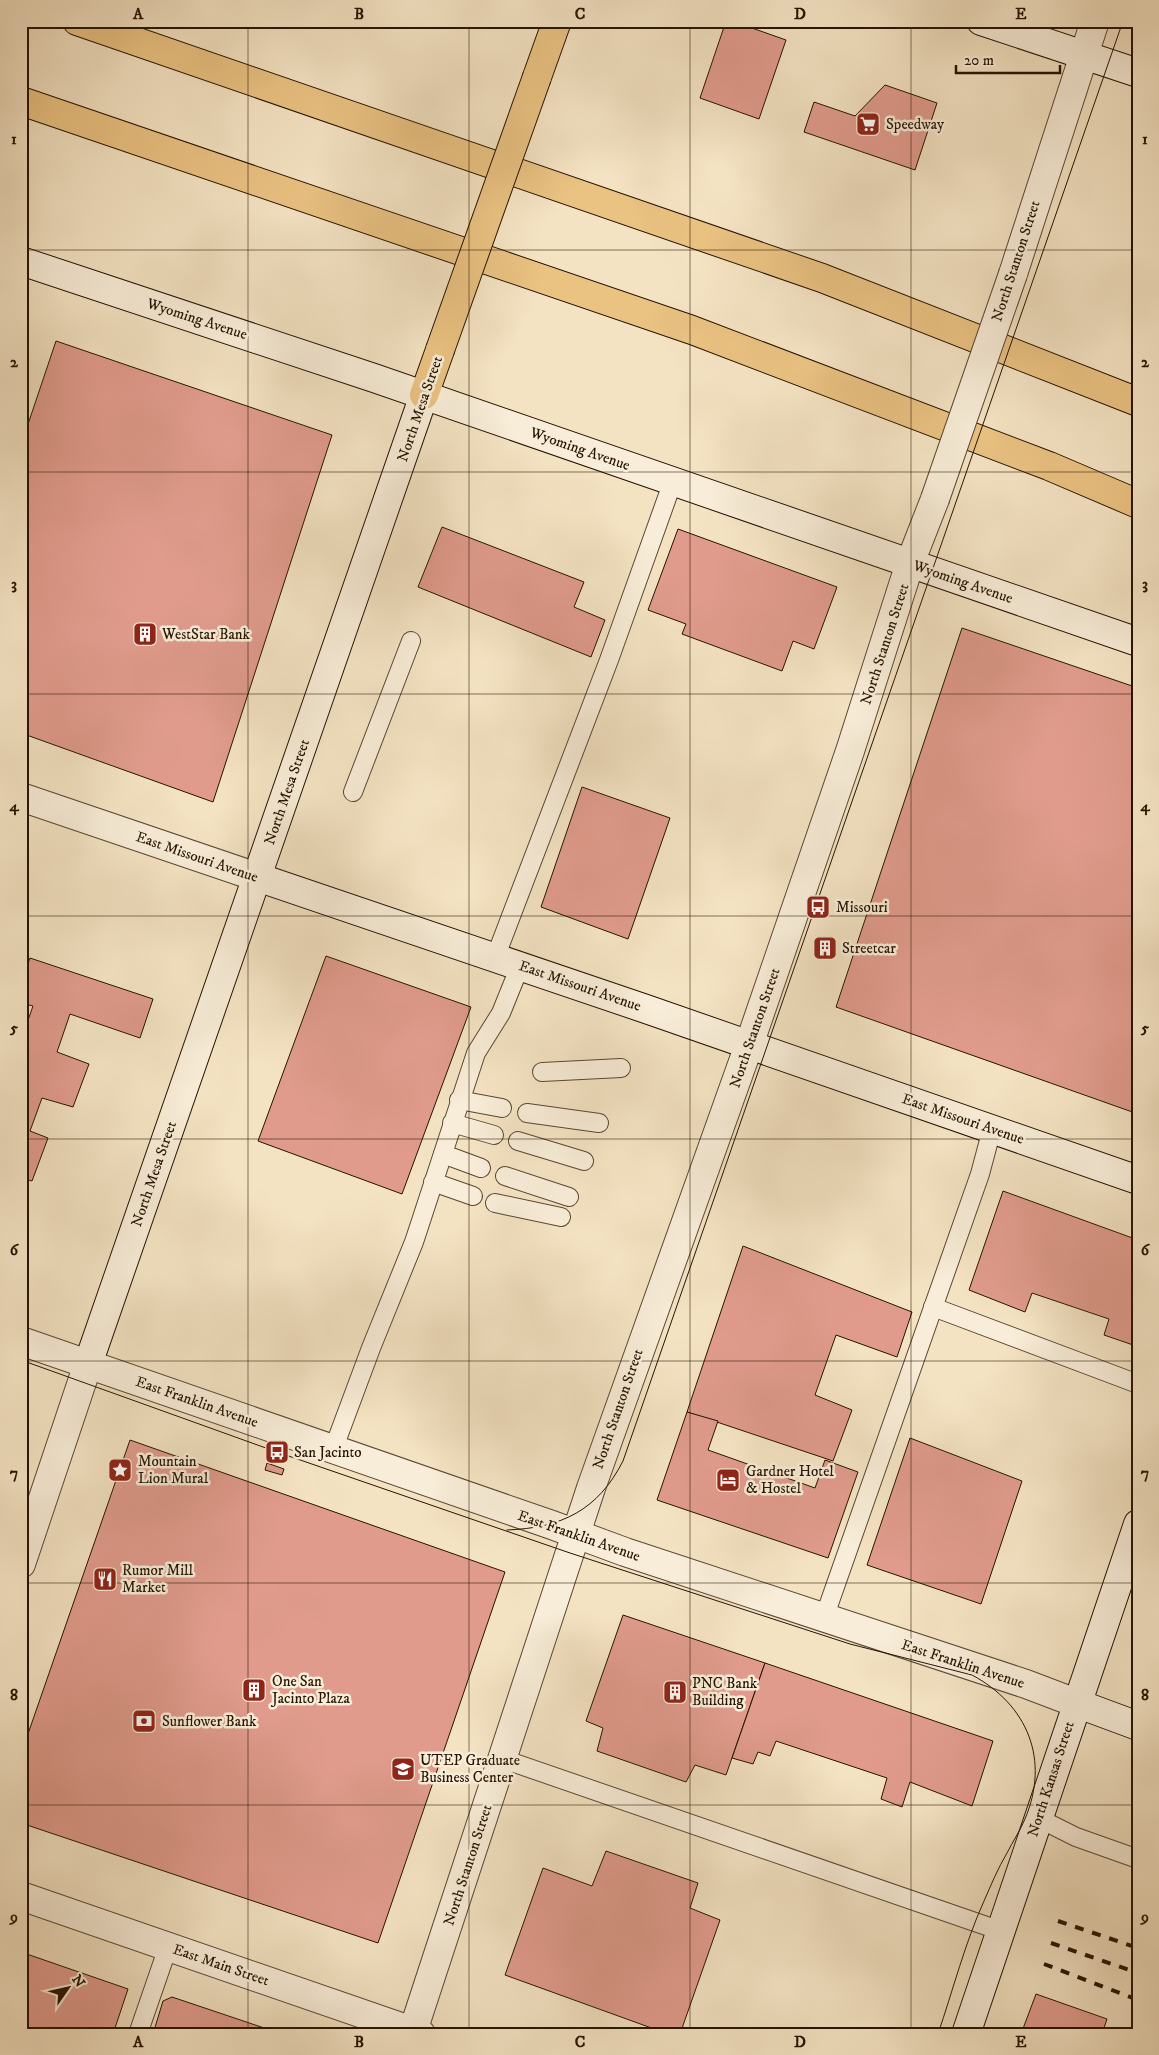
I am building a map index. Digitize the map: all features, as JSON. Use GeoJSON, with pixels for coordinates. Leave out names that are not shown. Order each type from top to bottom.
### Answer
{"type":"FeatureCollection","features":[{"type":"Feature","properties":{"kind":"main road"},"geometry":{"type":"LineString","coordinates":[[77,21],[822,278],[1138,402]]}},
{"type":"Feature","properties":{"kind":"main road","name":"North Mesa Street"},"geometry":{"type":"LineString","coordinates":[[424,395],[557,21]]}},
{"type":"Feature","properties":{"kind":"main road"},"geometry":{"type":"LineString","coordinates":[[21,101],[710,337],[1049,466],[1138,504]]}},
{"type":"Feature","properties":{"kind":"street"},"geometry":{"type":"LineString","coordinates":[[982,21],[1138,74]]}},
{"type":"Feature","properties":{"kind":"street","name":"North Stanton Street"},"geometry":{"type":"LineString","coordinates":[[415,2033],[576,1534],[647,1326],[750,1045],[850,751],[910,563],[935,499],[1013,274],[1095,21]]}},
{"type":"Feature","properties":{"kind":"street","name":"Wyoming Avenue"},"geometry":{"type":"LineString","coordinates":[[21,261],[424,395],[1138,642]]}},
{"type":"Feature","properties":{"kind":"street","name":"North Mesa Street"},"geometry":{"type":"LineString","coordinates":[[21,1564],[88,1364],[424,395]]}},
{"type":"Feature","properties":{"kind":"street","name":"East Missouri Avenue"},"geometry":{"type":"LineString","coordinates":[[21,797],[508,962],[1138,1180]]}},
{"type":"Feature","properties":{"kind":"street","name":"East Franklin Avenue"},"geometry":{"type":"LineString","coordinates":[[21,1341],[576,1534],[1026,1684],[1138,1726]]}},
{"type":"Feature","properties":{"kind":"street","name":"North Kansas Street"},"geometry":{"type":"LineString","coordinates":[[966,2034],[1076,1703],[1138,1524]]}},
{"type":"Feature","properties":{"kind":"street","name":"East Main Street"},"geometry":{"type":"LineString","coordinates":[[21,1896],[415,2033]]}},
{"type":"Feature","properties":{"kind":"lane"},"geometry":{"type":"LineString","coordinates":[[333,1450],[371,1348],[414,1242],[459,1100],[476,1053],[502,1013],[508,962],[609,660],[673,482]]}},
{"type":"Feature","properties":{"kind":"lane"},"geometry":{"type":"LineString","coordinates":[[353,792],[411,640]]}},
{"type":"Feature","properties":{"kind":"lane"},"geometry":{"type":"LineString","coordinates":[[542,1072],[621,1068]]}},
{"type":"Feature","properties":{"kind":"lane"},"geometry":{"type":"LineString","coordinates":[[459,1100],[502,1108]]}},
{"type":"Feature","properties":{"kind":"lane"},"geometry":{"type":"LineString","coordinates":[[527,1113],[599,1123]]}},
{"type":"Feature","properties":{"kind":"lane"},"geometry":{"type":"LineString","coordinates":[[452,1123],[494,1135]]}},
{"type":"Feature","properties":{"kind":"lane"},"geometry":{"type":"LineString","coordinates":[[824,1618],[980,1174],[992,1129]]}},
{"type":"Feature","properties":{"kind":"lane"},"geometry":{"type":"LineString","coordinates":[[518,1141],[584,1161]]}},
{"type":"Feature","properties":{"kind":"lane"},"geometry":{"type":"LineString","coordinates":[[442,1154],[481,1168]]}},
{"type":"Feature","properties":{"kind":"lane"},"geometry":{"type":"LineString","coordinates":[[505,1176],[569,1197]]}},
{"type":"Feature","properties":{"kind":"lane"},"geometry":{"type":"LineString","coordinates":[[434,1182],[472,1196]]}},
{"type":"Feature","properties":{"kind":"lane"},"geometry":{"type":"LineString","coordinates":[[495,1203],[561,1217]]}},
{"type":"Feature","properties":{"kind":"lane"},"geometry":{"type":"LineString","coordinates":[[933,1307],[1138,1384]]}},
{"type":"Feature","properties":{"kind":"lane"},"geometry":{"type":"LineString","coordinates":[[503,1759],[1001,1931]]}},
{"type":"Feature","properties":{"kind":"lane"},"geometry":{"type":"LineString","coordinates":[[1038,1818],[1076,1837],[1138,1859]]}},
{"type":"Feature","properties":{"kind":"lane"},"geometry":{"type":"LineString","coordinates":[[138,2034],[168,1947]]}},
{"type":"Feature","properties":{"kind":"building"},"geometry":{"type":"Polygon","coordinates":[[[726,21],[732,21],[786,40],[759,119],[700,98],[726,21]]]}},
{"type":"Feature","properties":{"kind":"building","name":"Speedway"},"geometry":{"type":"Polygon","coordinates":[[[885,85],[937,103],[915,170],[804,132],[814,102],[855,116],[885,85]]]}},
{"type":"Feature","properties":{"kind":"building","name":"WestStar Bank"},"geometry":{"type":"Polygon","coordinates":[[[56,341],[332,435],[213,802],[21,733],[21,445],[56,341]]]}},
{"type":"Feature","properties":{"kind":"building"},"geometry":{"type":"Polygon","coordinates":[[[442,527],[584,582],[574,607],[605,620],[591,657],[418,587],[442,527]]]}},
{"type":"Feature","properties":{"kind":"building"},"geometry":{"type":"Polygon","coordinates":[[[678,529],[837,587],[814,649],[793,641],[782,671],[682,634],[686,624],[648,610],[678,529]]]}},
{"type":"Feature","properties":{"kind":"building"},"geometry":{"type":"Polygon","coordinates":[[[962,628],[1138,688],[1138,1114],[836,1007],[962,628]]]}},
{"type":"Feature","properties":{"kind":"building"},"geometry":{"type":"Polygon","coordinates":[[[582,787],[670,818],[628,939],[541,907],[582,787]]]}},
{"type":"Feature","properties":{"kind":"building","name":"Streetcar"},"geometry":{"type":"Polygon","coordinates":[[[823,938],[832,941],[826,958],[818,955],[823,938]]]}},
{"type":"Feature","properties":{"kind":"building"},"geometry":{"type":"Polygon","coordinates":[[[326,956],[471,1007],[402,1194],[258,1141],[326,956]]]}},
{"type":"Feature","properties":{"kind":"building"},"geometry":{"type":"Polygon","coordinates":[[[30,958],[153,999],[140,1038],[70,1014],[57,1052],[89,1064],[73,1107],[42,1098],[30,1131],[48,1138],[32,1181],[21,1178],[21,1040],[33,1006],[21,1003],[21,981],[30,958]]]}},
{"type":"Feature","properties":{"kind":"building"},"geometry":{"type":"Polygon","coordinates":[[[1003,1191],[1138,1240],[1136,1346],[1104,1335],[1109,1319],[1032,1293],[1025,1312],[969,1290],[1003,1191]]]}},
{"type":"Feature","properties":{"kind":"building"},"geometry":{"type":"Polygon","coordinates":[[[743,1246],[912,1312],[897,1357],[836,1335],[815,1395],[852,1410],[833,1461],[687,1412],[743,1246]]]}},
{"type":"Feature","properties":{"kind":"building","name":"Gardner Hotel & Hostel"},"geometry":{"type":"Polygon","coordinates":[[[687,1412],[718,1421],[708,1450],[815,1488],[825,1460],[858,1472],[828,1558],[657,1500],[687,1412]]]}},
{"type":"Feature","properties":{"kind":"building"},"geometry":{"type":"Polygon","coordinates":[[[910,1438],[1022,1481],[981,1604],[867,1565],[910,1438]]]}},
{"type":"Feature","properties":{"kind":"building","name":"One San Jacinto Plaza"},"geometry":{"type":"Polygon","coordinates":[[[130,1440],[505,1572],[378,1943],[21,1823],[21,1754],[130,1440]]]}},
{"type":"Feature","properties":{"kind":"building"},"geometry":{"type":"Polygon","coordinates":[[[267,1463],[284,1469],[282,1475],[265,1470],[267,1463]]]}},
{"type":"Feature","properties":{"kind":"building","name":"PNC Bank Building"},"geometry":{"type":"Polygon","coordinates":[[[623,1615],[765,1663],[726,1775],[695,1765],[686,1782],[597,1751],[603,1728],[586,1721],[623,1615]]]}},
{"type":"Feature","properties":{"kind":"building"},"geometry":{"type":"Polygon","coordinates":[[[765,1663],[993,1741],[972,1806],[910,1782],[902,1807],[881,1799],[887,1778],[776,1741],[770,1756],[758,1752],[753,1764],[732,1758],[765,1663]]]}},
{"type":"Feature","properties":{"kind":"building"},"geometry":{"type":"Polygon","coordinates":[[[606,1851],[698,1883],[690,1908],[720,1920],[680,2034],[668,2034],[505,1975],[543,1868],[592,1886],[606,1851]]]}},
{"type":"Feature","properties":{"kind":"building"},"geometry":{"type":"Polygon","coordinates":[[[21,1952],[128,1989],[113,2034],[21,2034],[21,1952]]]}},
{"type":"Feature","properties":{"kind":"building"},"geometry":{"type":"Polygon","coordinates":[[[1036,1994],[1107,2019],[1102,2034],[1021,2034],[1036,1994]]]}},
{"type":"Feature","properties":{"kind":"building"},"geometry":{"type":"Polygon","coordinates":[[[172,1997],[282,2034],[153,2034],[163,2001],[172,1997]]]}},
{"type":"Feature","properties":{"kind":"tram line"},"geometry":{"type":"LineString","coordinates":[[507,1530],[545,1525],[576,1513],[590,1504],[602,1492],[623,1461],[1123,21]]}},
{"type":"Feature","properties":{"kind":"tram line"},"geometry":{"type":"LineString","coordinates":[[21,1360],[277,1452],[570,1553],[850,1644],[972,1675],[991,1687],[1020,1718],[1029,1736],[1034,1755],[1035,1776],[1032,1797],[1025,1819],[977,1917],[938,2034]]}},
{"type":"Feature","properties":{"kind":"railway"},"geometry":{"type":"LineString","coordinates":[[1058,1921],[1138,1948]]}},
{"type":"Feature","properties":{"kind":"railway"},"geometry":{"type":"LineString","coordinates":[[1051,1943],[1138,1973]]}},
{"type":"Feature","properties":{"kind":"railway"},"geometry":{"type":"LineString","coordinates":[[1044,1964],[1138,2000]]}},
{"type":"Feature","properties":{"kind":"place","name":"Speedway"},"geometry":{"type":"Point","coordinates":[868,124]}},
{"type":"Feature","properties":{"kind":"place","name":"WestStar Bank"},"geometry":{"type":"Point","coordinates":[145,634]}},
{"type":"Feature","properties":{"kind":"place","name":"Missouri"},"geometry":{"type":"Point","coordinates":[818,907]}},
{"type":"Feature","properties":{"kind":"place","name":"Streetcar"},"geometry":{"type":"Point","coordinates":[825,948]}},
{"type":"Feature","properties":{"kind":"place","name":"San Jacinto"},"geometry":{"type":"Point","coordinates":[277,1452]}},
{"type":"Feature","properties":{"kind":"place","name":"Mountain Lion Mural"},"geometry":{"type":"Point","coordinates":[120,1470]}},
{"type":"Feature","properties":{"kind":"place","name":"Gardner Hotel & Hostel"},"geometry":{"type":"Point","coordinates":[728,1480]}},
{"type":"Feature","properties":{"kind":"place","name":"Rumor Mill Market"},"geometry":{"type":"Point","coordinates":[105,1579]}},
{"type":"Feature","properties":{"kind":"place","name":"One San Jacinto Plaza"},"geometry":{"type":"Point","coordinates":[254,1690]}},
{"type":"Feature","properties":{"kind":"place","name":"PNC Bank Building"},"geometry":{"type":"Point","coordinates":[675,1692]}},
{"type":"Feature","properties":{"kind":"place","name":"Sunflower Bank"},"geometry":{"type":"Point","coordinates":[144,1721]}},
{"type":"Feature","properties":{"kind":"place","name":"UTEP Graduate Business Center"},"geometry":{"type":"Point","coordinates":[403,1769]}}]}
